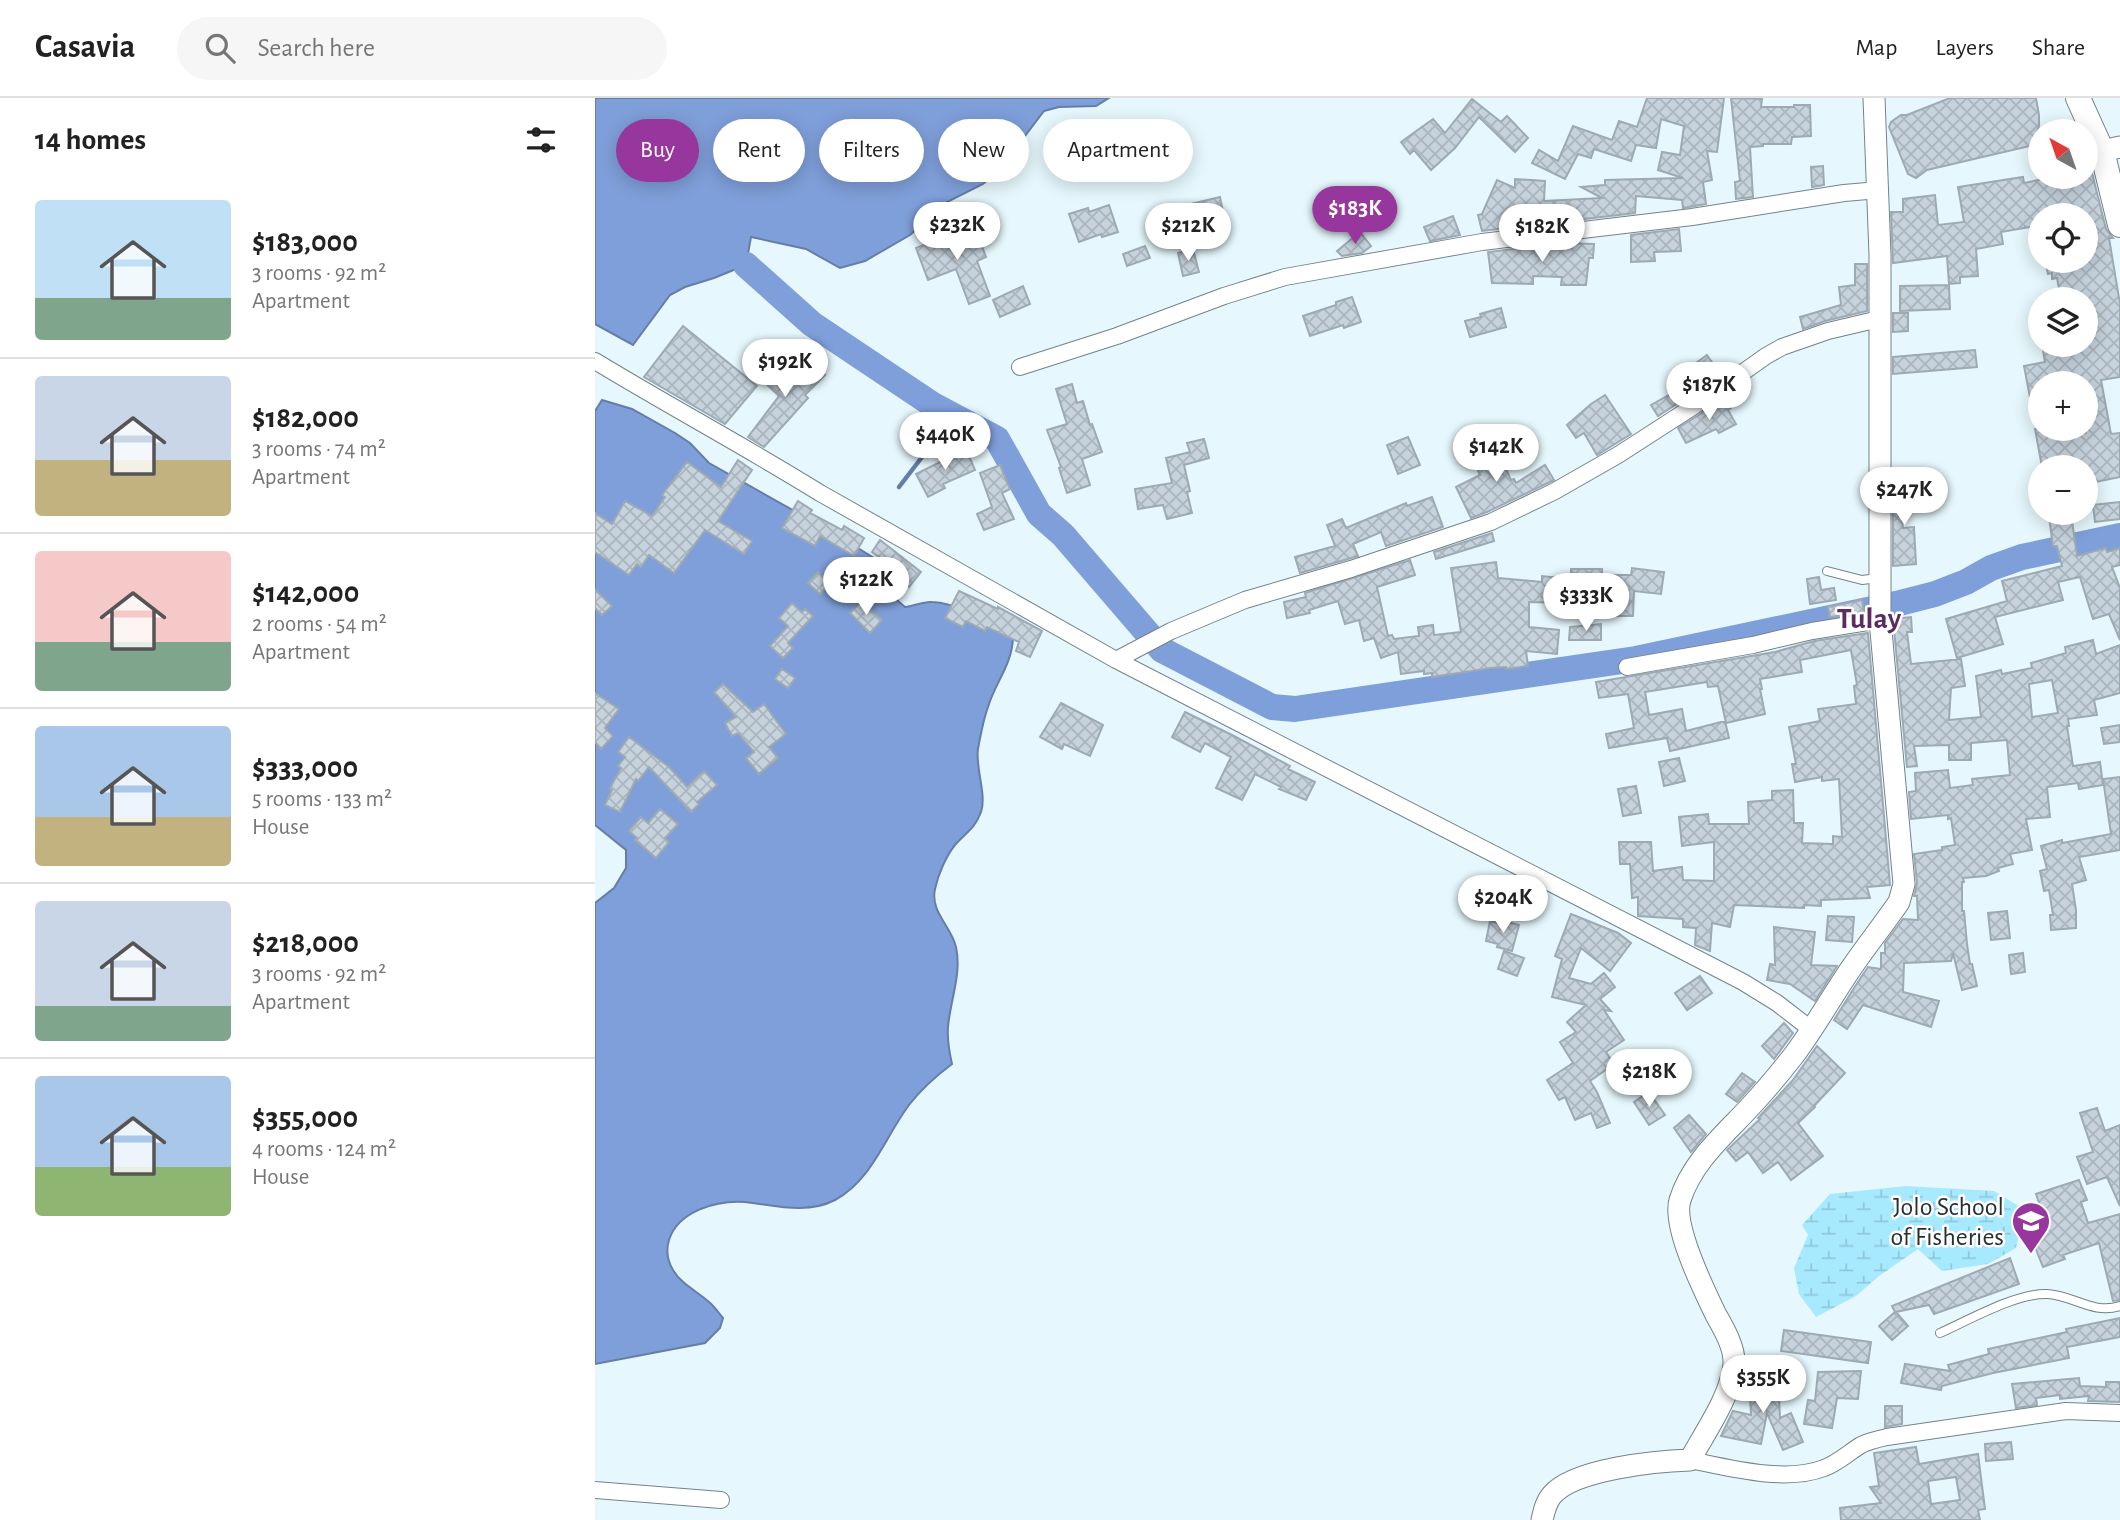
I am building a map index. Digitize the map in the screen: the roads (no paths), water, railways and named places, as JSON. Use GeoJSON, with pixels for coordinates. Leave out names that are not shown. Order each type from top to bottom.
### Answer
{"type":"FeatureCollection","features":[{"type":"Feature","properties":{"kind":"main road"},"geometry":{"type":"LineString","coordinates":[[2078,98],[2111,149],[2120,225]]}},
{"type":"Feature","properties":{"kind":"street"},"geometry":{"type":"LineString","coordinates":[[1690,1460],[1725,1395],[1734,1361],[1730,1345],[1706,1295],[1682,1233],[1678,1211],[1680,1200],[1704,1157],[1772,1082],[1812,1030],[1853,965],[1899,902],[1904,884],[1879,603],[1879,190],[1874,98]]}},
{"type":"Feature","properties":{"kind":"street"},"geometry":{"type":"LineString","coordinates":[[1020,367],[1285,277],[1482,242],[1692,217],[1879,190]]}},
{"type":"Feature","properties":{"kind":"street"},"geometry":{"type":"LineString","coordinates":[[1116,660],[1222,608],[1270,591],[1352,569],[1491,522],[1555,491],[1618,455],[1774,351],[1828,331],[1879,319]]}},
{"type":"Feature","properties":{"kind":"street"},"geometry":{"type":"LineString","coordinates":[[595,361],[820,493],[1116,660],[1743,982],[1777,1003],[1812,1030]]}},
{"type":"Feature","properties":{"kind":"street"},"geometry":{"type":"LineString","coordinates":[[1627,667],[1753,645],[1812,631],[1879,603]]}},
{"type":"Feature","properties":{"kind":"street"},"geometry":{"type":"LineString","coordinates":[[1542,1520],[1553,1494],[1570,1483],[1632,1464],[1690,1460],[1766,1473],[1797,1474],[1827,1467],[1861,1445],[1887,1437],[2066,1411],[2120,1413]]}},
{"type":"Feature","properties":{"kind":"street"},"geometry":{"type":"LineString","coordinates":[[595,1490],[721,1500]]}},
{"type":"Feature","properties":{"kind":"lane"},"geometry":{"type":"LineString","coordinates":[[1827,571],[1861,580],[1879,603]]}},
{"type":"Feature","properties":{"kind":"lane"},"geometry":{"type":"LineString","coordinates":[[1940,1333],[2032,1294],[2049,1294],[2099,1309],[2110,1310],[2120,1306]]}},
{"type":"Feature","properties":{"kind":"waterway"},"geometry":{"type":"LineString","coordinates":[[746,265],[812,324],[933,405],[997,439],[1039,514],[1063,535],[1162,650],[1272,707],[1295,709],[1636,659],[1896,604],[1935,594],[2022,557],[2120,536]]}},
{"type":"Feature","properties":{"kind":"waterway"},"geometry":{"type":"LineString","coordinates":[[899,487],[929,448],[925,426],[933,405]]}},
{"type":"Feature","properties":{"kind":"place","name":"Jolo School of Fisheries"},"geometry":{"type":"Point","coordinates":[2031,1255]}},
{"type":"Feature","properties":{"kind":"district","name":"Tulay"},"geometry":{"type":"Point","coordinates":[1869,618]}}]}
